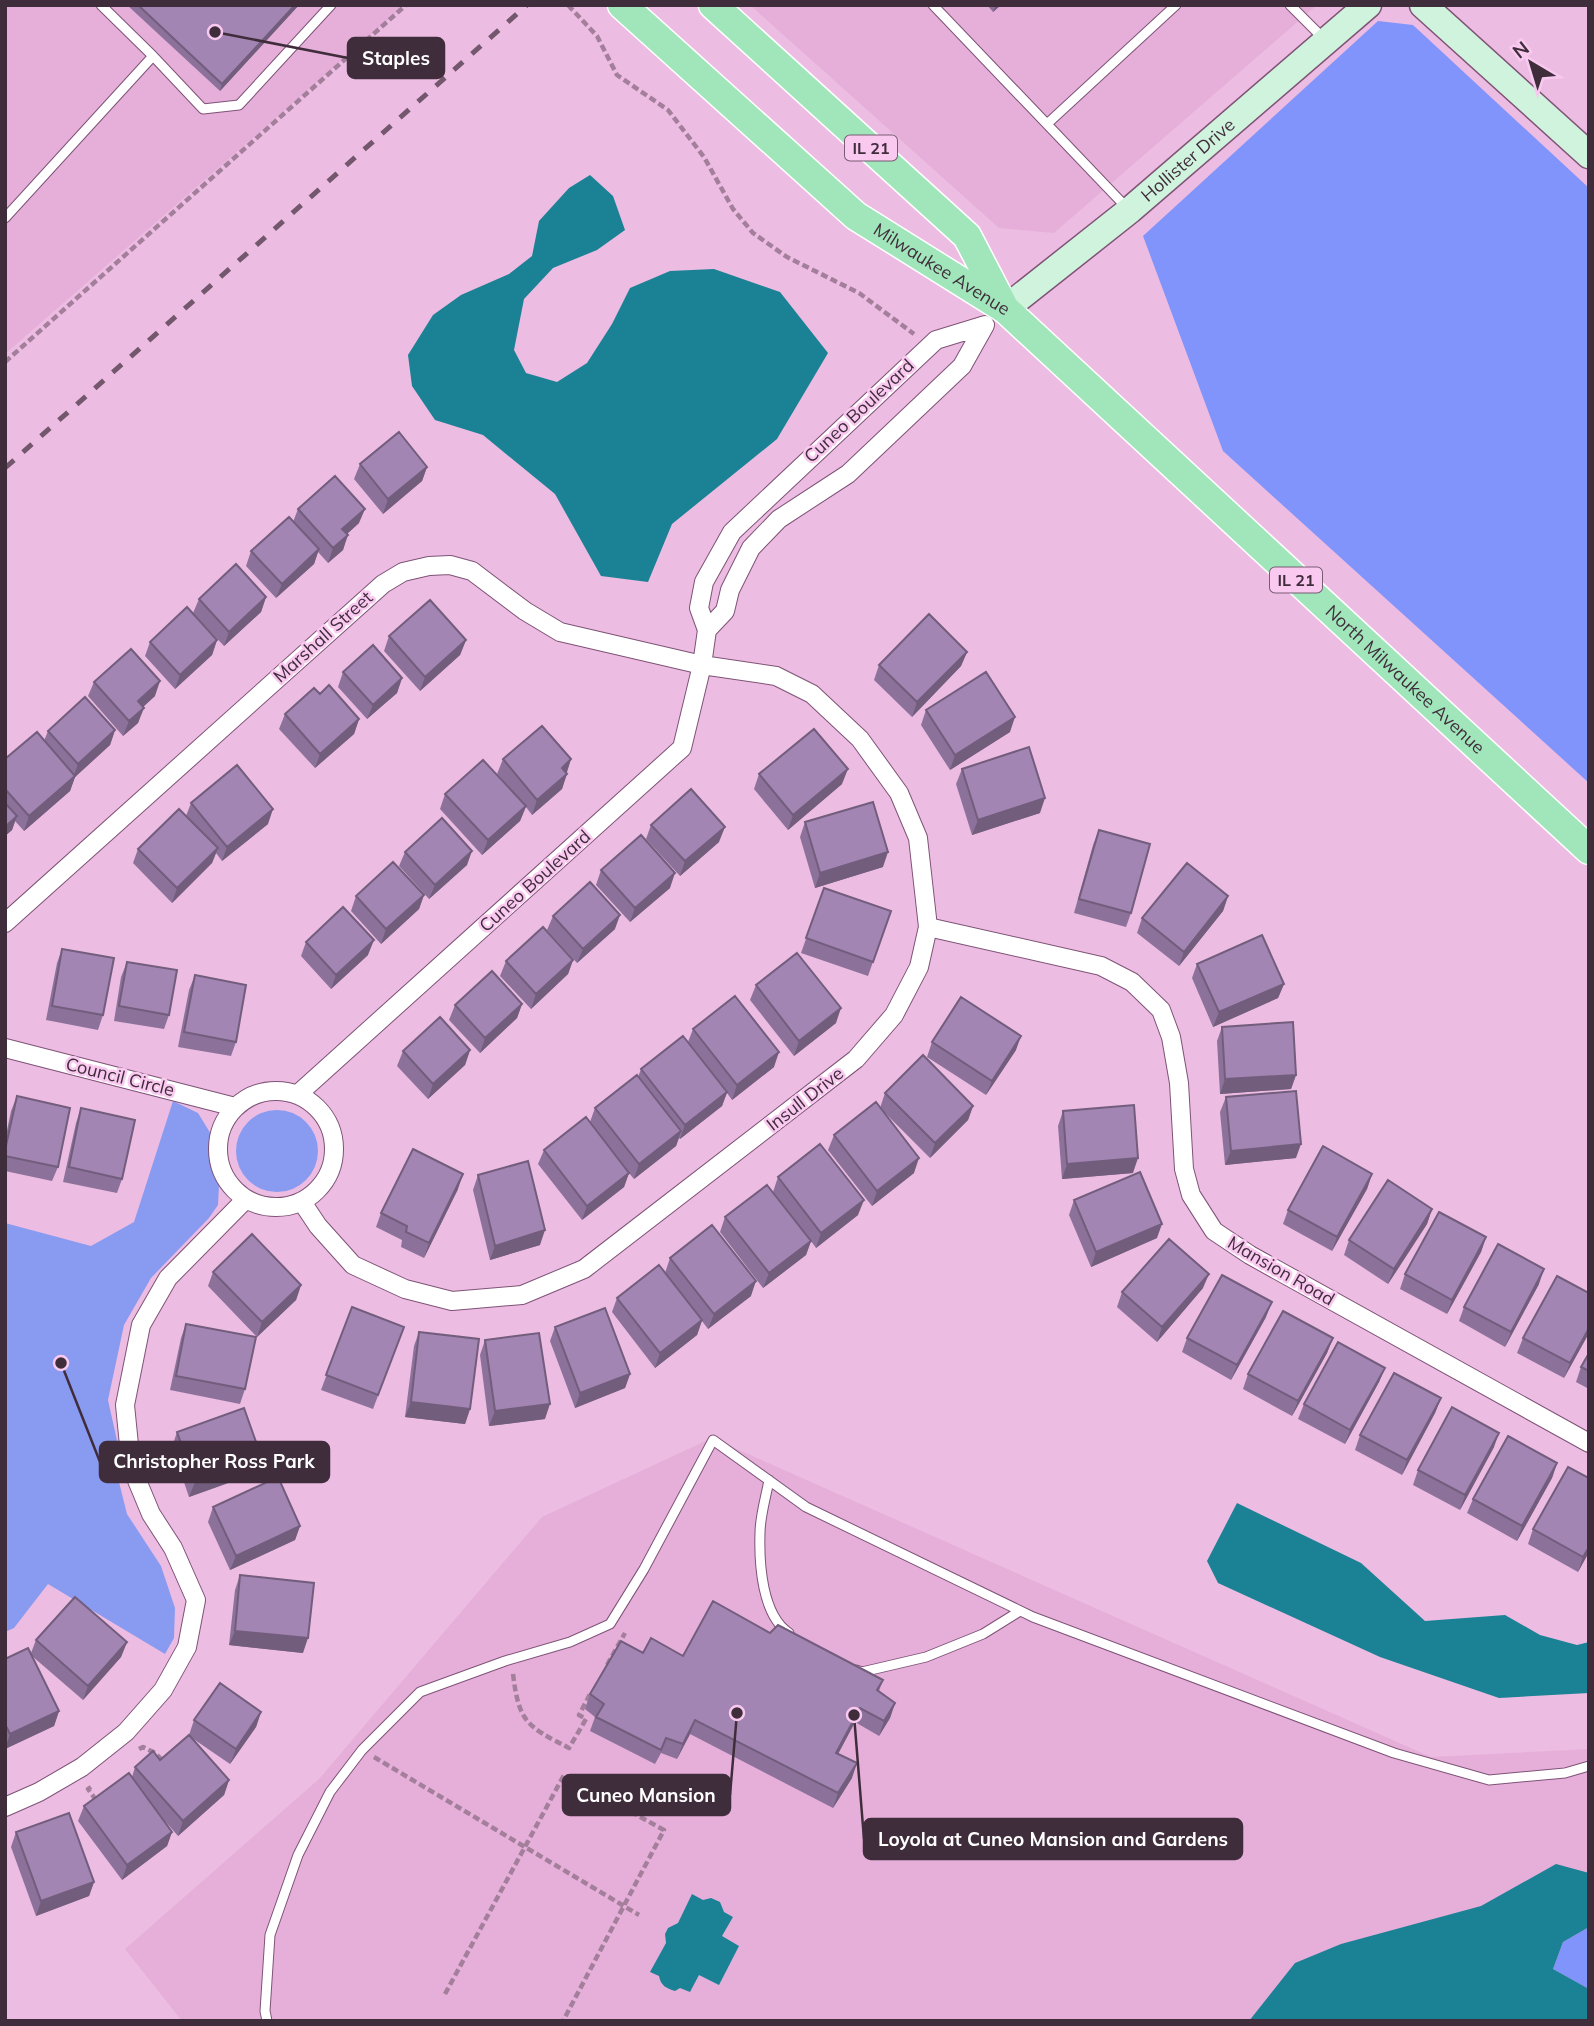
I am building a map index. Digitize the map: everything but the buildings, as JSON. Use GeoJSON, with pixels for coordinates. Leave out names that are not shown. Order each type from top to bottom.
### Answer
{"type":"FeatureCollection","features":[{"type":"Feature","properties":{"kind":"main road","name":"Milwaukee Avenue"},"geometry":{"type":"LineString","coordinates":[[622,5],[856,216],[995,317]]}},
{"type":"Feature","properties":{"kind":"main road","name":"Milwaukee Avenue"},"geometry":{"type":"LineString","coordinates":[[713,5],[967,236],[995,317]]}},
{"type":"Feature","properties":{"kind":"main road","name":"North Milwaukee Avenue"},"geometry":{"type":"LineString","coordinates":[[995,317],[1589,850]]}},
{"type":"Feature","properties":{"kind":"street","name":"Hollister Drive"},"geometry":{"type":"LineString","coordinates":[[995,317],[1130,210],[1368,5]]}},
{"type":"Feature","properties":{"kind":"street"},"geometry":{"type":"LineString","coordinates":[[1423,5],[1589,155]]}},
{"type":"Feature","properties":{"kind":"street","name":"Cuneo Boulevard"},"geometry":{"type":"LineString","coordinates":[[297,1095],[682,748],[702,665],[707,630],[699,608],[704,582],[732,532],[936,340],[995,317]]}},
{"type":"Feature","properties":{"kind":"street","name":"Cuneo Boulevard"},"geometry":{"type":"LineString","coordinates":[[707,630],[725,611],[730,590],[751,548],[779,519],[848,474],[962,366],[995,317]]}},
{"type":"Feature","properties":{"kind":"street"},"geometry":{"type":"LineString","coordinates":[[787,478],[808,500]]}},
{"type":"Feature","properties":{"kind":"street","name":"Marshall Street"},"geometry":{"type":"LineString","coordinates":[[5,923],[383,584],[403,572],[429,566],[450,565],[472,571],[525,611],[561,632],[702,665]]}},
{"type":"Feature","properties":{"kind":"street","name":"Insull Drive"},"geometry":{"type":"LineString","coordinates":[[302,1202],[318,1226],[353,1265],[405,1289],[452,1301],[522,1296],[584,1269],[856,1059],[894,1015],[919,967],[928,927],[918,838],[899,793],[860,739],[812,694],[776,676],[702,665]]}},
{"type":"Feature","properties":{"kind":"street","name":"Mansion Road"},"geometry":{"type":"LineString","coordinates":[[928,927],[1101,965],[1132,982],[1161,1010],[1171,1037],[1179,1083],[1184,1169],[1191,1195],[1214,1231],[1250,1255],[1589,1443]]}},
{"type":"Feature","properties":{"kind":"street","name":"Council Circle"},"geometry":{"type":"LineString","coordinates":[[5,1048],[235,1107]]}},
{"type":"Feature","properties":{"kind":"street"},"geometry":{"type":"LineString","coordinates":[[281,1091],[297,1095],[312,1103],[331,1130],[334,1146],[332,1163],[326,1179],[316,1192],[302,1202],[288,1207],[259,1206],[245,1200],[231,1188],[222,1173],[217,1156],[218,1138],[224,1121],[235,1107],[249,1097],[264,1092],[281,1091]]}},
{"type":"Feature","properties":{"kind":"street"},"geometry":{"type":"LineString","coordinates":[[5,1807],[39,1792],[82,1767],[125,1732],[163,1690],[187,1647],[196,1600],[173,1548],[150,1514],[136,1478],[125,1405],[141,1325],[168,1278],[245,1200]]}},
{"type":"Feature","properties":{"kind":"lane"},"geometry":{"type":"LineString","coordinates":[[101,5],[203,109],[239,105],[331,5]]}},
{"type":"Feature","properties":{"kind":"lane"},"geometry":{"type":"LineString","coordinates":[[933,5],[1130,210]]}},
{"type":"Feature","properties":{"kind":"lane"},"geometry":{"type":"LineString","coordinates":[[1046,124],[1176,5]]}},
{"type":"Feature","properties":{"kind":"lane"},"geometry":{"type":"LineString","coordinates":[[1290,5],[1326,40]]}},
{"type":"Feature","properties":{"kind":"lane"},"geometry":{"type":"LineString","coordinates":[[5,218],[153,56]]}},
{"type":"Feature","properties":{"kind":"lane"},"geometry":{"type":"LineString","coordinates":[[267,2021],[265,2011],[270,1935],[298,1855],[330,1792],[362,1750],[420,1692],[511,1659],[570,1642],[610,1624],[644,1569],[713,1440],[806,1507],[1020,1611],[1394,1753],[1489,1780],[1565,1773],[1589,1766]]}},
{"type":"Feature","properties":{"kind":"lane"},"geometry":{"type":"LineString","coordinates":[[769,1480],[760,1532],[764,1594],[781,1627],[801,1642]]}},
{"type":"Feature","properties":{"kind":"lane"},"geometry":{"type":"LineString","coordinates":[[842,1664],[862,1672],[926,1657],[983,1634],[1020,1611]]}},
{"type":"Feature","properties":{"kind":"path"},"geometry":{"type":"LineString","coordinates":[[5,362],[406,5]]}},
{"type":"Feature","properties":{"kind":"path"},"geometry":{"type":"LineString","coordinates":[[568,5],[597,36],[617,75],[668,110],[704,157],[733,209],[753,233],[787,257],[859,293],[907,329]]}},
{"type":"Feature","properties":{"kind":"path"},"geometry":{"type":"LineString","coordinates":[[605,1667],[625,1632]]}},
{"type":"Feature","properties":{"kind":"path"},"geometry":{"type":"LineString","coordinates":[[511,1659],[520,1712],[537,1732],[569,1748],[586,1719],[579,1715],[592,1691]]}},
{"type":"Feature","properties":{"kind":"path"},"geometry":{"type":"LineString","coordinates":[[132,1753],[143,1747],[163,1761]]}},
{"type":"Feature","properties":{"kind":"path"},"geometry":{"type":"LineString","coordinates":[[362,1750],[639,1915]]}},
{"type":"Feature","properties":{"kind":"path"},"geometry":{"type":"LineString","coordinates":[[445,1994],[564,1775],[664,1830],[563,2021]]}},
{"type":"Feature","properties":{"kind":"path"},"geometry":{"type":"LineString","coordinates":[[96,1800],[88,1789],[97,1782]]}},
{"type":"Feature","properties":{"kind":"shaded area"},"geometry":{"type":"Polygon","coordinates":[[[5,5],[405,5],[5,354],[5,5]]]}},
{"type":"Feature","properties":{"kind":"shaded area"},"geometry":{"type":"Polygon","coordinates":[[[750,5],[1317,5],[1054,233],[999,228],[750,5]]]}},
{"type":"Feature","properties":{"kind":"shaded area"},"geometry":{"type":"Polygon","coordinates":[[[1378,21],[1413,25],[1589,188],[1589,783],[1223,451],[1143,236],[1378,21]]]}},
{"type":"Feature","properties":{"kind":"shaded area"},"geometry":{"type":"Polygon","coordinates":[[[590,175],[613,196],[625,230],[597,250],[553,268],[524,299],[514,350],[526,373],[557,382],[587,363],[612,324],[630,288],[670,271],[714,269],[780,292],[828,353],[777,439],[672,524],[648,582],[601,576],[555,494],[483,435],[435,420],[412,386],[408,355],[433,315],[461,295],[509,274],[532,256],[539,221],[569,188],[590,175]]]}},
{"type":"Feature","properties":{"kind":"shaded area"},"geometry":{"type":"Polygon","coordinates":[[[173,1101],[198,1113],[214,1139],[214,1160],[219,1185],[218,1205],[209,1218],[151,1278],[124,1325],[108,1400],[118,1445],[116,1470],[127,1514],[161,1566],[175,1608],[174,1638],[165,1654],[48,1584],[14,1628],[5,1632],[5,1223],[91,1246],[134,1222],[173,1101]]]}},
{"type":"Feature","properties":{"kind":"shaded area"},"geometry":{"type":"Polygon","coordinates":[[[277,1110],[293,1113],[306,1122],[315,1135],[318,1151],[315,1167],[306,1180],[293,1189],[277,1192],[261,1189],[248,1180],[239,1167],[236,1151],[239,1135],[248,1122],[261,1113],[277,1110]]]}},
{"type":"Feature","properties":{"kind":"shaded area"},"geometry":{"type":"Polygon","coordinates":[[[712,1438],[1431,1757],[1589,1749],[1589,2021],[182,2021],[125,1949],[319,1779],[542,1517],[712,1438]]]}},
{"type":"Feature","properties":{"kind":"shaded area"},"geometry":{"type":"Polygon","coordinates":[[[1237,1503],[1361,1563],[1425,1621],[1505,1615],[1540,1635],[1577,1645],[1589,1642],[1589,1693],[1499,1698],[1380,1657],[1218,1583],[1207,1561],[1237,1503]]]}},
{"type":"Feature","properties":{"kind":"shaded area"},"geometry":{"type":"Polygon","coordinates":[[[1556,1864],[1589,1873],[1589,1927],[1563,1942],[1553,1969],[1589,1989],[1589,2021],[1249,2021],[1295,1963],[1341,1944],[1481,1906],[1556,1864]]]}},
{"type":"Feature","properties":{"kind":"shaded area"},"geometry":{"type":"Polygon","coordinates":[[[692,1894],[703,1900],[711,1898],[720,1902],[724,1912],[733,1917],[722,1936],[739,1946],[719,1985],[699,1975],[690,1992],[680,1988],[675,1991],[664,1986],[659,1976],[650,1972],[666,1943],[665,1934],[668,1928],[678,1923],[692,1894]]]}},
{"type":"Feature","properties":{"kind":"shaded area"},"geometry":{"type":"Polygon","coordinates":[[[1589,1927],[1589,1989],[1553,1969],[1563,1942],[1589,1927]]]}},
{"type":"Feature","properties":{"kind":"railway"},"geometry":{"type":"LineString","coordinates":[[5,468],[527,5]]}},
{"type":"Feature","properties":{"kind":"place","name":"Staples"},"geometry":{"type":"Point","coordinates":[215,32]}},
{"type":"Feature","properties":{"kind":"place","name":"Christopher Ross Park"},"geometry":{"type":"Point","coordinates":[61,1363]}},
{"type":"Feature","properties":{"kind":"place","name":"Cuneo Mansion"},"geometry":{"type":"Point","coordinates":[737,1713]}},
{"type":"Feature","properties":{"kind":"place","name":"Loyola at Cuneo Mansion and Gardens"},"geometry":{"type":"Point","coordinates":[854,1715]}}]}
